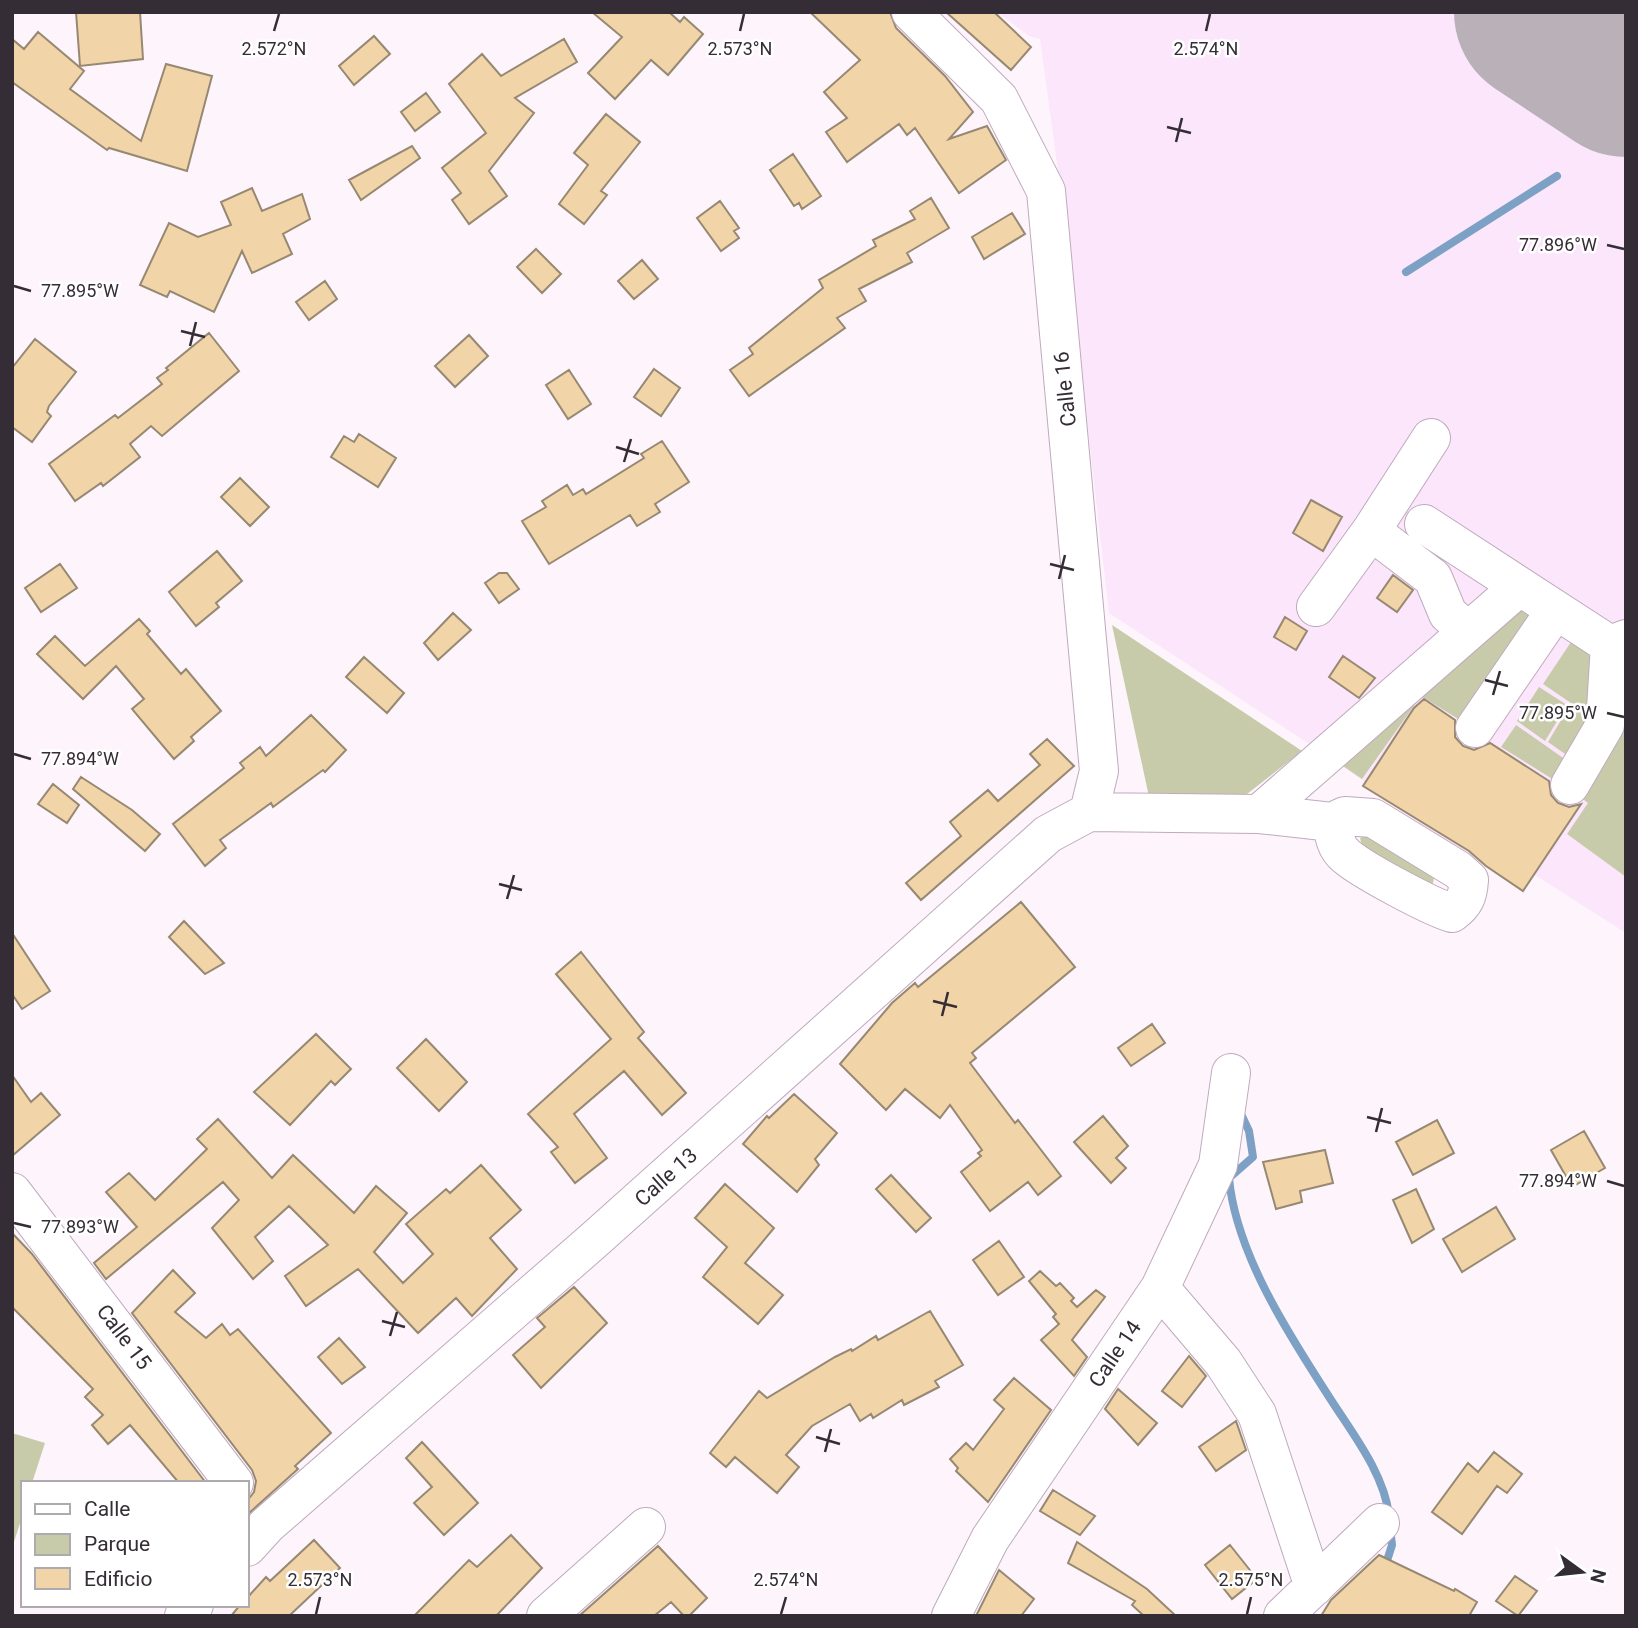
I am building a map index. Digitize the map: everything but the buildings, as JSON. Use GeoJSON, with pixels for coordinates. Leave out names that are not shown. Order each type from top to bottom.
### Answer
{"type":"FeatureCollection","features":[{"type":"Feature","properties":{"kind":"street","name":"Calle 16"},"geometry":{"type":"LineString","coordinates":[[911,12],[999,99],[1046,191],[1100,771],[1089,813]]}},
{"type":"Feature","properties":{"kind":"street"},"geometry":{"type":"LineString","coordinates":[[1316,607],[1371,531],[1431,439]]}},
{"type":"Feature","properties":{"kind":"street"},"geometry":{"type":"LineString","coordinates":[[1424,524],[1565,617],[1618,642],[1605,726],[1570,785]]}},
{"type":"Feature","properties":{"kind":"street"},"geometry":{"type":"LineString","coordinates":[[1371,531],[1433,578],[1448,614],[1467,629]]}},
{"type":"Feature","properties":{"kind":"street"},"geometry":{"type":"LineString","coordinates":[[1259,814],[1467,629],[1519,587]]}},
{"type":"Feature","properties":{"kind":"street"},"geometry":{"type":"LineString","coordinates":[[1486,734],[1565,617]]}},
{"type":"Feature","properties":{"kind":"street"},"geometry":{"type":"LineString","coordinates":[[1089,813],[1259,814],[1332,822]]}},
{"type":"Feature","properties":{"kind":"street","name":"Calle 13"},"geometry":{"type":"LineString","coordinates":[[253,1524],[614,1223],[1048,834],[1089,813]]}},
{"type":"Feature","properties":{"kind":"street","name":"Calle 14"},"geometry":{"type":"LineString","coordinates":[[951,1616],[990,1539],[1160,1288],[1218,1165],[1231,1073]]}},
{"type":"Feature","properties":{"kind":"street","name":"Calle 15"},"geometry":{"type":"LineString","coordinates":[[12,1192],[232,1481]]}},
{"type":"Feature","properties":{"kind":"street"},"geometry":{"type":"LineString","coordinates":[[1160,1288],[1223,1362],[1257,1414],[1314,1587]]}},
{"type":"Feature","properties":{"kind":"street"},"geometry":{"type":"LineString","coordinates":[[1283,1616],[1380,1523]]}},
{"type":"Feature","properties":{"kind":"street"},"geometry":{"type":"LineString","coordinates":[[546,1616],[646,1527]]}},
{"type":"Feature","properties":{"kind":"shaded area"},"geometry":{"type":"Polygon","coordinates":[[[997,12],[1626,12],[1626,933],[1535,875],[1523,891],[1363,786],[1365,782],[1311,745],[1109,613],[1061,193],[1040,39],[1029,36],[997,12]]]}},
{"type":"Feature","properties":{"kind":"green space"},"geometry":{"type":"Polygon","coordinates":[[[1509,603],[1541,622],[1468,725],[1421,696],[1362,779],[1330,757],[1509,603]]]}},
{"type":"Feature","properties":{"kind":"green space"},"geometry":{"type":"Polygon","coordinates":[[[1112,625],[1302,751],[1247,794],[1213,805],[1151,806],[1112,625]]]}},
{"type":"Feature","properties":{"kind":"green space"},"geometry":{"type":"Polygon","coordinates":[[[1571,642],[1604,663],[1596,720],[1543,684],[1571,642]]]}},
{"type":"Feature","properties":{"kind":"green space"},"geometry":{"type":"Polygon","coordinates":[[[1626,658],[1626,877],[1567,834],[1588,803],[1572,791],[1626,658]]]}},
{"type":"Feature","properties":{"kind":"green space"},"geometry":{"type":"Polygon","coordinates":[[[1539,687],[1567,705],[1545,741],[1517,721],[1539,687]]]}},
{"type":"Feature","properties":{"kind":"green space"},"geometry":{"type":"Polygon","coordinates":[[[1570,705],[1591,719],[1568,756],[1548,742],[1570,705]]]}},
{"type":"Feature","properties":{"kind":"green space"},"geometry":{"type":"Polygon","coordinates":[[[1516,725],[1566,760],[1554,780],[1501,747],[1516,725]]]}},
{"type":"Feature","properties":{"kind":"green space"},"geometry":{"type":"Polygon","coordinates":[[[1367,835],[1434,878],[1432,888],[1362,846],[1360,838],[1367,835]]]}},
{"type":"Feature","properties":{"kind":"green space"},"geometry":{"type":"Polygon","coordinates":[[[12,1433],[45,1443],[33,1481],[21,1481],[21,1520],[12,1548],[12,1433]]]}},
{"type":"Feature","properties":{"kind":"waterway"},"geometry":{"type":"LineString","coordinates":[[1406,272],[1557,176]]}},
{"type":"Feature","properties":{"kind":"waterway"},"geometry":{"type":"LineString","coordinates":[[1240,1112],[1249,1131],[1253,1157],[1229,1178],[1243,1237],[1285,1326],[1376,1472],[1389,1516]]}},
{"type":"Feature","properties":{"kind":"waterway"},"geometry":{"type":"LineString","coordinates":[[1385,1567],[1392,1545],[1390,1528]]}},
{"type":"Feature","properties":{"kind":"runway"},"geometry":{"type":"LineString","coordinates":[[1546,12],[1626,65]]}}]}
